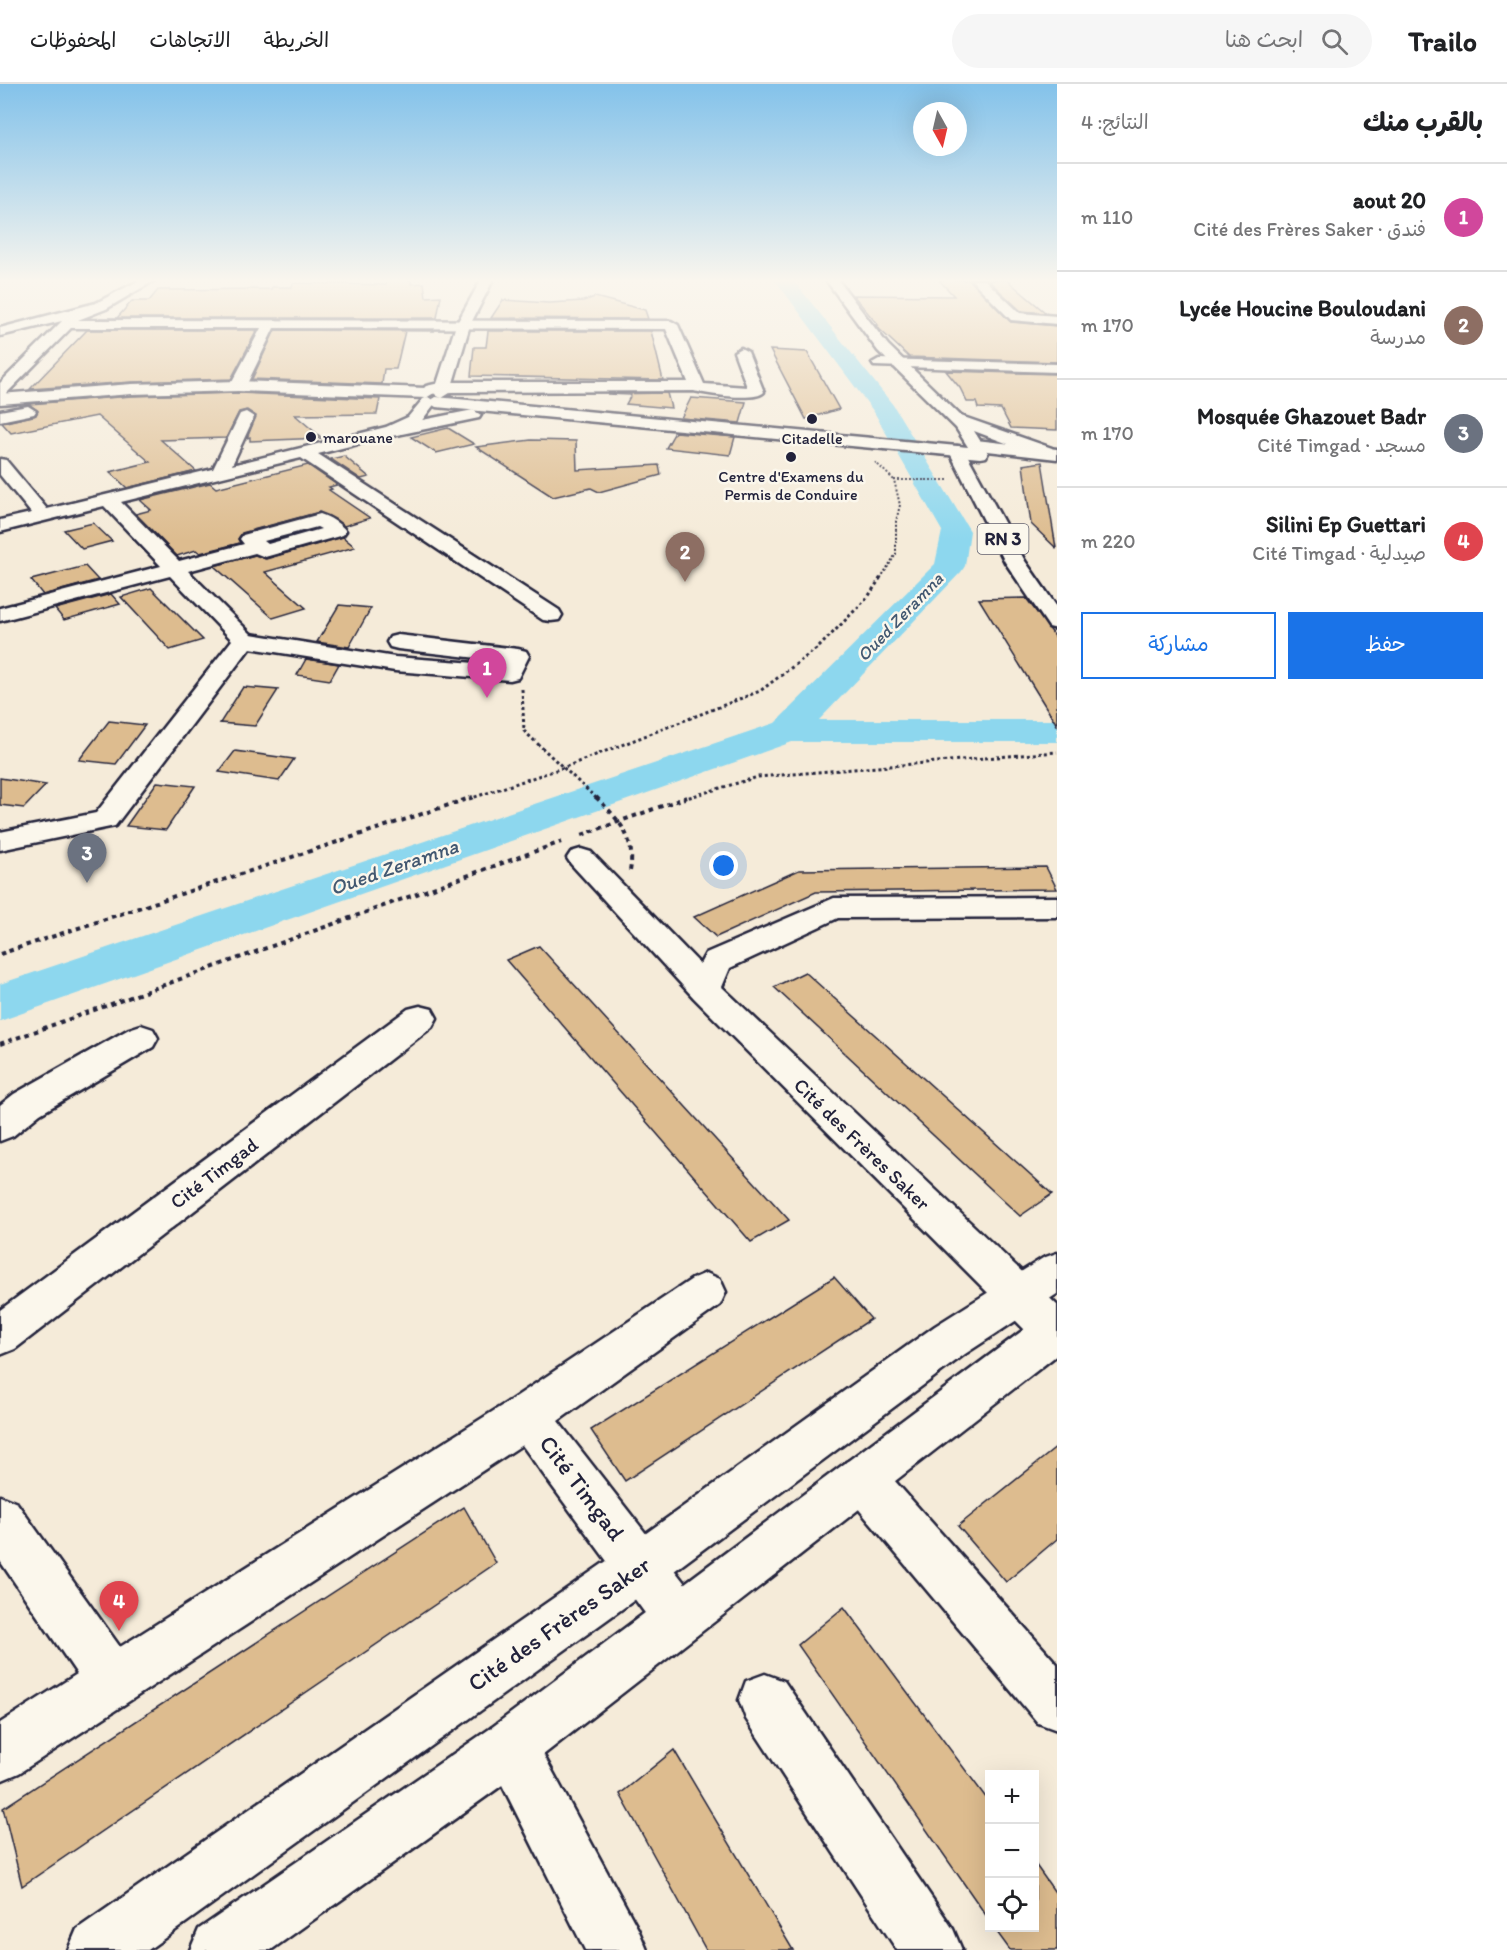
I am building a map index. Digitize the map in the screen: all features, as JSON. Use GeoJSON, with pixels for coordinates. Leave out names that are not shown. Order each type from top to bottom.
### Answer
{"type":"FeatureCollection","features":[{"type":"Feature","properties":{"kind":"main road"},"geometry":{"type":"LineString","coordinates":[[1,391],[24,367]]}},
{"type":"Feature","properties":{"kind":"main road"},"geometry":{"type":"LineString","coordinates":[[238,386],[245,367]]}},
{"type":"Feature","properties":{"kind":"main road"},"geometry":{"type":"LineString","coordinates":[[392,431],[414,420],[434,395],[447,367]]}},
{"type":"Feature","properties":{"kind":"main road"},"geometry":{"type":"LineString","coordinates":[[686,367],[697,386],[694,386]]}},
{"type":"Feature","properties":{"kind":"main road"},"geometry":{"type":"LineString","coordinates":[[0,405],[211,393],[434,395],[506,387],[694,386],[709,390],[756,392],[747,367]]}},
{"type":"Feature","properties":{"kind":"main road","name":"RN 3"},"geometry":{"type":"LineString","coordinates":[[892,367],[959,442]]}},
{"type":"Feature","properties":{"kind":"main road","name":"RN 3"},"geometry":{"type":"LineString","coordinates":[[893,367],[927,391],[959,442],[1015,562],[1057,621]]}},
{"type":"Feature","properties":{"kind":"main road"},"geometry":{"type":"LineString","coordinates":[[923,367],[1057,370]]}},
{"type":"Feature","properties":{"kind":"main road"},"geometry":{"type":"LineString","coordinates":[[959,367],[1057,370]]}},
{"type":"Feature","properties":{"kind":"main road"},"geometry":{"type":"LineString","coordinates":[[927,391],[924,378],[929,374],[954,369]]}},
{"type":"Feature","properties":{"kind":"main road"},"geometry":{"type":"LineString","coordinates":[[1,391],[238,386],[434,395],[496,400],[870,445]]}},
{"type":"Feature","properties":{"kind":"main road"},"geometry":{"type":"LineString","coordinates":[[496,400],[488,395],[490,391],[506,387]]}},
{"type":"Feature","properties":{"kind":"main road"},"geometry":{"type":"LineString","coordinates":[[434,395],[529,411],[870,445],[959,442],[1050,456]]}},
{"type":"Feature","properties":{"kind":"main road"},"geometry":{"type":"LineString","coordinates":[[0,416],[28,411]]}},
{"type":"Feature","properties":{"kind":"main road"},"geometry":{"type":"LineString","coordinates":[[0,526],[392,431],[462,417],[529,411]]}},
{"type":"Feature","properties":{"kind":"main road"},"geometry":{"type":"LineString","coordinates":[[219,474],[246,417]]}},
{"type":"Feature","properties":{"kind":"main road"},"geometry":{"type":"LineString","coordinates":[[918,443],[959,442],[1050,456]]}},
{"type":"Feature","properties":{"kind":"main road"},"geometry":{"type":"LineString","coordinates":[[959,442],[1050,456]]}},
{"type":"Feature","properties":{"kind":"main road"},"geometry":{"type":"LineString","coordinates":[[305,453],[551,615]]}},
{"type":"Feature","properties":{"kind":"main road"},"geometry":{"type":"LineString","coordinates":[[0,464],[43,516]]}},
{"type":"Feature","properties":{"kind":"main road"},"geometry":{"type":"LineString","coordinates":[[108,500],[244,640],[395,664],[510,673],[518,656],[398,642]]}},
{"type":"Feature","properties":{"kind":"main road"},"geometry":{"type":"LineString","coordinates":[[0,615],[258,546]]}},
{"type":"Feature","properties":{"kind":"main road"},"geometry":{"type":"LineString","coordinates":[[0,841],[105,820],[244,640]]}},
{"type":"Feature","properties":{"kind":"main road","name":"Cité des Frères Saker"},"geometry":{"type":"LineString","coordinates":[[220,1950],[510,1747],[1056,1330],[1039,1284],[705,990],[624,904],[576,844]]}},
{"type":"Feature","properties":{"kind":"main road"},"geometry":{"type":"LineString","coordinates":[[705,990],[717,961],[834,909],[1057,907]]}},
{"type":"Feature","properties":{"kind":"main road","name":"Cité Timgad"},"geometry":{"type":"LineString","coordinates":[[3,1327],[420,1018]]}},
{"type":"Feature","properties":{"kind":"main road"},"geometry":{"type":"LineString","coordinates":[[0,1126],[27,1104],[141,1038]]}},
{"type":"Feature","properties":{"kind":"main road","name":"Cité des Frères Saker"},"geometry":{"type":"LineString","coordinates":[[98,1950],[641,1566],[950,1340],[1039,1284]]}},
{"type":"Feature","properties":{"kind":"main road","name":"Cité Timgad"},"geometry":{"type":"LineString","coordinates":[[0,1754],[527,1416],[706,1292]]}},
{"type":"Feature","properties":{"kind":"main road","name":"Cité Timgad"},"geometry":{"type":"LineString","coordinates":[[527,1416],[679,1617]]}},
{"type":"Feature","properties":{"kind":"main road"},"geometry":{"type":"LineString","coordinates":[[862,1478],[1057,1704]]}},
{"type":"Feature","properties":{"kind":"main road"},"geometry":{"type":"LineString","coordinates":[[0,1520],[113,1682]]}},
{"type":"Feature","properties":{"kind":"main road"},"geometry":{"type":"LineString","coordinates":[[765,1700],[932,1950]]}},
{"type":"Feature","properties":{"kind":"main road"},"geometry":{"type":"LineString","coordinates":[[510,1747],[617,1950]]}},
{"type":"Feature","properties":{"kind":"path"},"geometry":{"type":"LineString","coordinates":[[0,954],[565,767],[760,691],[819,647],[867,597],[896,554],[896,521],[900,505],[894,480],[870,445]]}},
{"type":"Feature","properties":{"kind":"path"},"geometry":{"type":"LineString","coordinates":[[894,480],[950,480]]}},
{"type":"Feature","properties":{"kind":"path"},"geometry":{"type":"LineString","coordinates":[[510,673],[521,679],[524,731],[621,822],[633,854],[624,904]]}},
{"type":"Feature","properties":{"kind":"path"},"geometry":{"type":"LineString","coordinates":[[0,1044],[576,844],[621,822],[707,790],[758,777],[1057,752]]}},
{"type":"Feature","properties":{"kind":"building"},"geometry":{"type":"Polygon","coordinates":[[[51,367],[237,367],[231,379],[132,382],[30,389],[51,367]]]}},
{"type":"Feature","properties":{"kind":"building"},"geometry":{"type":"Polygon","coordinates":[[[258,367],[396,367],[396,369],[384,369],[382,384],[252,379],[258,367]]]}},
{"type":"Feature","properties":{"kind":"building"},"geometry":{"type":"Polygon","coordinates":[[[472,367],[660,367],[663,380],[471,376],[472,367]]]}},
{"type":"Feature","properties":{"kind":"building"},"geometry":{"type":"Polygon","coordinates":[[[779,367],[815,367],[839,409],[806,419],[779,367]]]}},
{"type":"Feature","properties":{"kind":"building"},"geometry":{"type":"Polygon","coordinates":[[[946,371],[1057,374],[1057,430],[1011,428],[1001,409],[978,408],[976,402],[967,402],[960,388],[946,371]]]}},
{"type":"Feature","properties":{"kind":"building"},"geometry":{"type":"Polygon","coordinates":[[[238,393],[380,399],[377,414],[295,415],[322,438],[250,441],[250,437],[247,438],[256,416],[247,410],[239,412],[226,438],[161,440],[196,471],[127,488],[110,472],[150,462],[97,416],[11,433],[2,423],[36,415],[38,411],[29,404],[132,396],[238,393]]]}},
{"type":"Feature","properties":{"kind":"building"},"geometry":{"type":"Polygon","coordinates":[[[667,393],[671,408],[626,404],[631,395],[607,394],[667,393]]]}},
{"type":"Feature","properties":{"kind":"building"},"geometry":{"type":"Polygon","coordinates":[[[691,398],[746,402],[740,423],[681,418],[691,398]]]}},
{"type":"Feature","properties":{"kind":"building"},"geometry":{"type":"Polygon","coordinates":[[[448,428],[474,444],[436,453],[411,437],[448,428]]]}},
{"type":"Feature","properties":{"kind":"building"},"geometry":{"type":"Polygon","coordinates":[[[675,432],[735,437],[730,455],[666,448],[675,432]]]}},
{"type":"Feature","properties":{"kind":"building"},"geometry":{"type":"Polygon","coordinates":[[[531,440],[576,441],[577,470],[659,465],[661,475],[599,492],[591,488],[553,497],[476,447],[531,440]]]}},
{"type":"Feature","properties":{"kind":"building"},"geometry":{"type":"Polygon","coordinates":[[[344,456],[369,477],[361,479],[331,459],[344,456]]]}},
{"type":"Feature","properties":{"kind":"building"},"geometry":{"type":"Polygon","coordinates":[[[1042,462],[1056,548],[1031,524],[1023,465],[1042,462]]]}},
{"type":"Feature","properties":{"kind":"building"},"geometry":{"type":"Polygon","coordinates":[[[308,465],[337,485],[329,487],[332,489],[329,490],[370,518],[344,526],[319,512],[242,533],[238,539],[240,543],[200,553],[196,550],[177,556],[136,514],[151,510],[140,500],[210,483],[216,488],[308,465]]]}},
{"type":"Feature","properties":{"kind":"building"},"geometry":{"type":"Polygon","coordinates":[[[93,523],[112,541],[82,549],[64,530],[93,523]]]}},
{"type":"Feature","properties":{"kind":"building"},"geometry":{"type":"Polygon","coordinates":[[[343,537],[355,547],[265,572],[306,608],[273,618],[214,566],[255,555],[266,559],[343,537]]]}},
{"type":"Feature","properties":{"kind":"building"},"geometry":{"type":"Polygon","coordinates":[[[85,566],[98,580],[43,595],[31,580],[85,566]]]}},
{"type":"Feature","properties":{"kind":"building"},"geometry":{"type":"Polygon","coordinates":[[[151,588],[203,640],[170,650],[121,597],[151,588]]]}},
{"type":"Feature","properties":{"kind":"building"},"geometry":{"type":"Polygon","coordinates":[[[111,594],[120,604],[64,620],[55,609],[111,594]]]}},
{"type":"Feature","properties":{"kind":"building"},"geometry":{"type":"Polygon","coordinates":[[[1026,598],[1057,639],[1057,725],[979,599],[1026,598]]]}},
{"type":"Feature","properties":{"kind":"building"},"geometry":{"type":"Polygon","coordinates":[[[339,605],[371,608],[349,647],[317,642],[339,605]]]}},
{"type":"Feature","properties":{"kind":"building"},"geometry":{"type":"Polygon","coordinates":[[[306,659],[339,664],[330,680],[297,675],[306,659]]]}},
{"type":"Feature","properties":{"kind":"building"},"geometry":{"type":"Polygon","coordinates":[[[243,687],[278,690],[255,726],[220,723],[243,687]]]}},
{"type":"Feature","properties":{"kind":"building"},"geometry":{"type":"Polygon","coordinates":[[[109,721],[145,725],[116,764],[79,760],[109,721]]]}},
{"type":"Feature","properties":{"kind":"building"},"geometry":{"type":"Polygon","coordinates":[[[235,751],[294,759],[279,781],[219,772],[235,751]]]}},
{"type":"Feature","properties":{"kind":"building"},"geometry":{"type":"Polygon","coordinates":[[[0,778],[46,785],[24,808],[0,805],[0,778]]]}},
{"type":"Feature","properties":{"kind":"building"},"geometry":{"type":"Polygon","coordinates":[[[157,782],[195,786],[166,830],[126,826],[157,782]]]}},
{"type":"Feature","properties":{"kind":"building"},"geometry":{"type":"Polygon","coordinates":[[[1046,867],[1057,889],[816,892],[716,937],[694,917],[799,870],[1046,867]]]}},
{"type":"Feature","properties":{"kind":"building"},"geometry":{"type":"Polygon","coordinates":[[[539,946],[789,1220],[751,1242],[506,960],[539,946]]]}},
{"type":"Feature","properties":{"kind":"building"},"geometry":{"type":"Polygon","coordinates":[[[805,972],[1052,1194],[1020,1216],[774,987],[805,972]]]}},
{"type":"Feature","properties":{"kind":"building"},"geometry":{"type":"Polygon","coordinates":[[[834,1277],[871,1319],[625,1481],[591,1430],[834,1277]]]}},
{"type":"Feature","properties":{"kind":"building"},"geometry":{"type":"Polygon","coordinates":[[[1057,1447],[1057,1539],[1006,1582],[958,1526],[1057,1447]]]}},
{"type":"Feature","properties":{"kind":"building"},"geometry":{"type":"Polygon","coordinates":[[[464,1507],[496,1563],[22,1886],[3,1808],[464,1507]]]}},
{"type":"Feature","properties":{"kind":"building"},"geometry":{"type":"Polygon","coordinates":[[[844,1607],[985,1796],[985,1914],[798,1645],[844,1607]]]}},
{"type":"Feature","properties":{"kind":"building"},"geometry":{"type":"Polygon","coordinates":[[[674,1750],[793,1950],[706,1950],[620,1794],[674,1750]]]}},
{"type":"Feature","properties":{"kind":"building"},"geometry":{"type":"Polygon","coordinates":[[[1039,1870],[1057,1895],[1057,1950],[1010,1950],[997,1932],[1039,1932],[1039,1870]]]}},
{"type":"Feature","properties":{"kind":"waterway","name":"Oued Zeramna"},"geometry":{"type":"LineString","coordinates":[[788,731],[950,566],[956,531],[885,410],[852,367]]}},
{"type":"Feature","properties":{"kind":"waterway","name":"Oued Zeramna"},"geometry":{"type":"LineString","coordinates":[[0,1003],[788,731]]}},
{"type":"Feature","properties":{"kind":"waterway","name":"Oued Zeramna"},"geometry":{"type":"LineString","coordinates":[[788,731],[1057,731]]}},
{"type":"Feature","properties":{"kind":"place","name":"Citadelle"},"geometry":{"type":"Point","coordinates":[812,419]}},
{"type":"Feature","properties":{"kind":"place","name":"marouane"},"geometry":{"type":"Point","coordinates":[311,437]}},
{"type":"Feature","properties":{"kind":"place","name":"Centre d'Examens du Permis de Conduire"},"geometry":{"type":"Point","coordinates":[791,457]}},
{"type":"Feature","properties":{"kind":"place","name":"Lycée Houcine Bouloudani"},"geometry":{"type":"Point","coordinates":[685,582]}},
{"type":"Feature","properties":{"kind":"place","name":"20 aout"},"geometry":{"type":"Point","coordinates":[487,698]}},
{"type":"Feature","properties":{"kind":"place","name":"Mosquée Ghazouet Badr"},"geometry":{"type":"Point","coordinates":[87,883]}},
{"type":"Feature","properties":{"kind":"place","name":"Silini Ep Guettari"},"geometry":{"type":"Point","coordinates":[119,1631]}}]}
